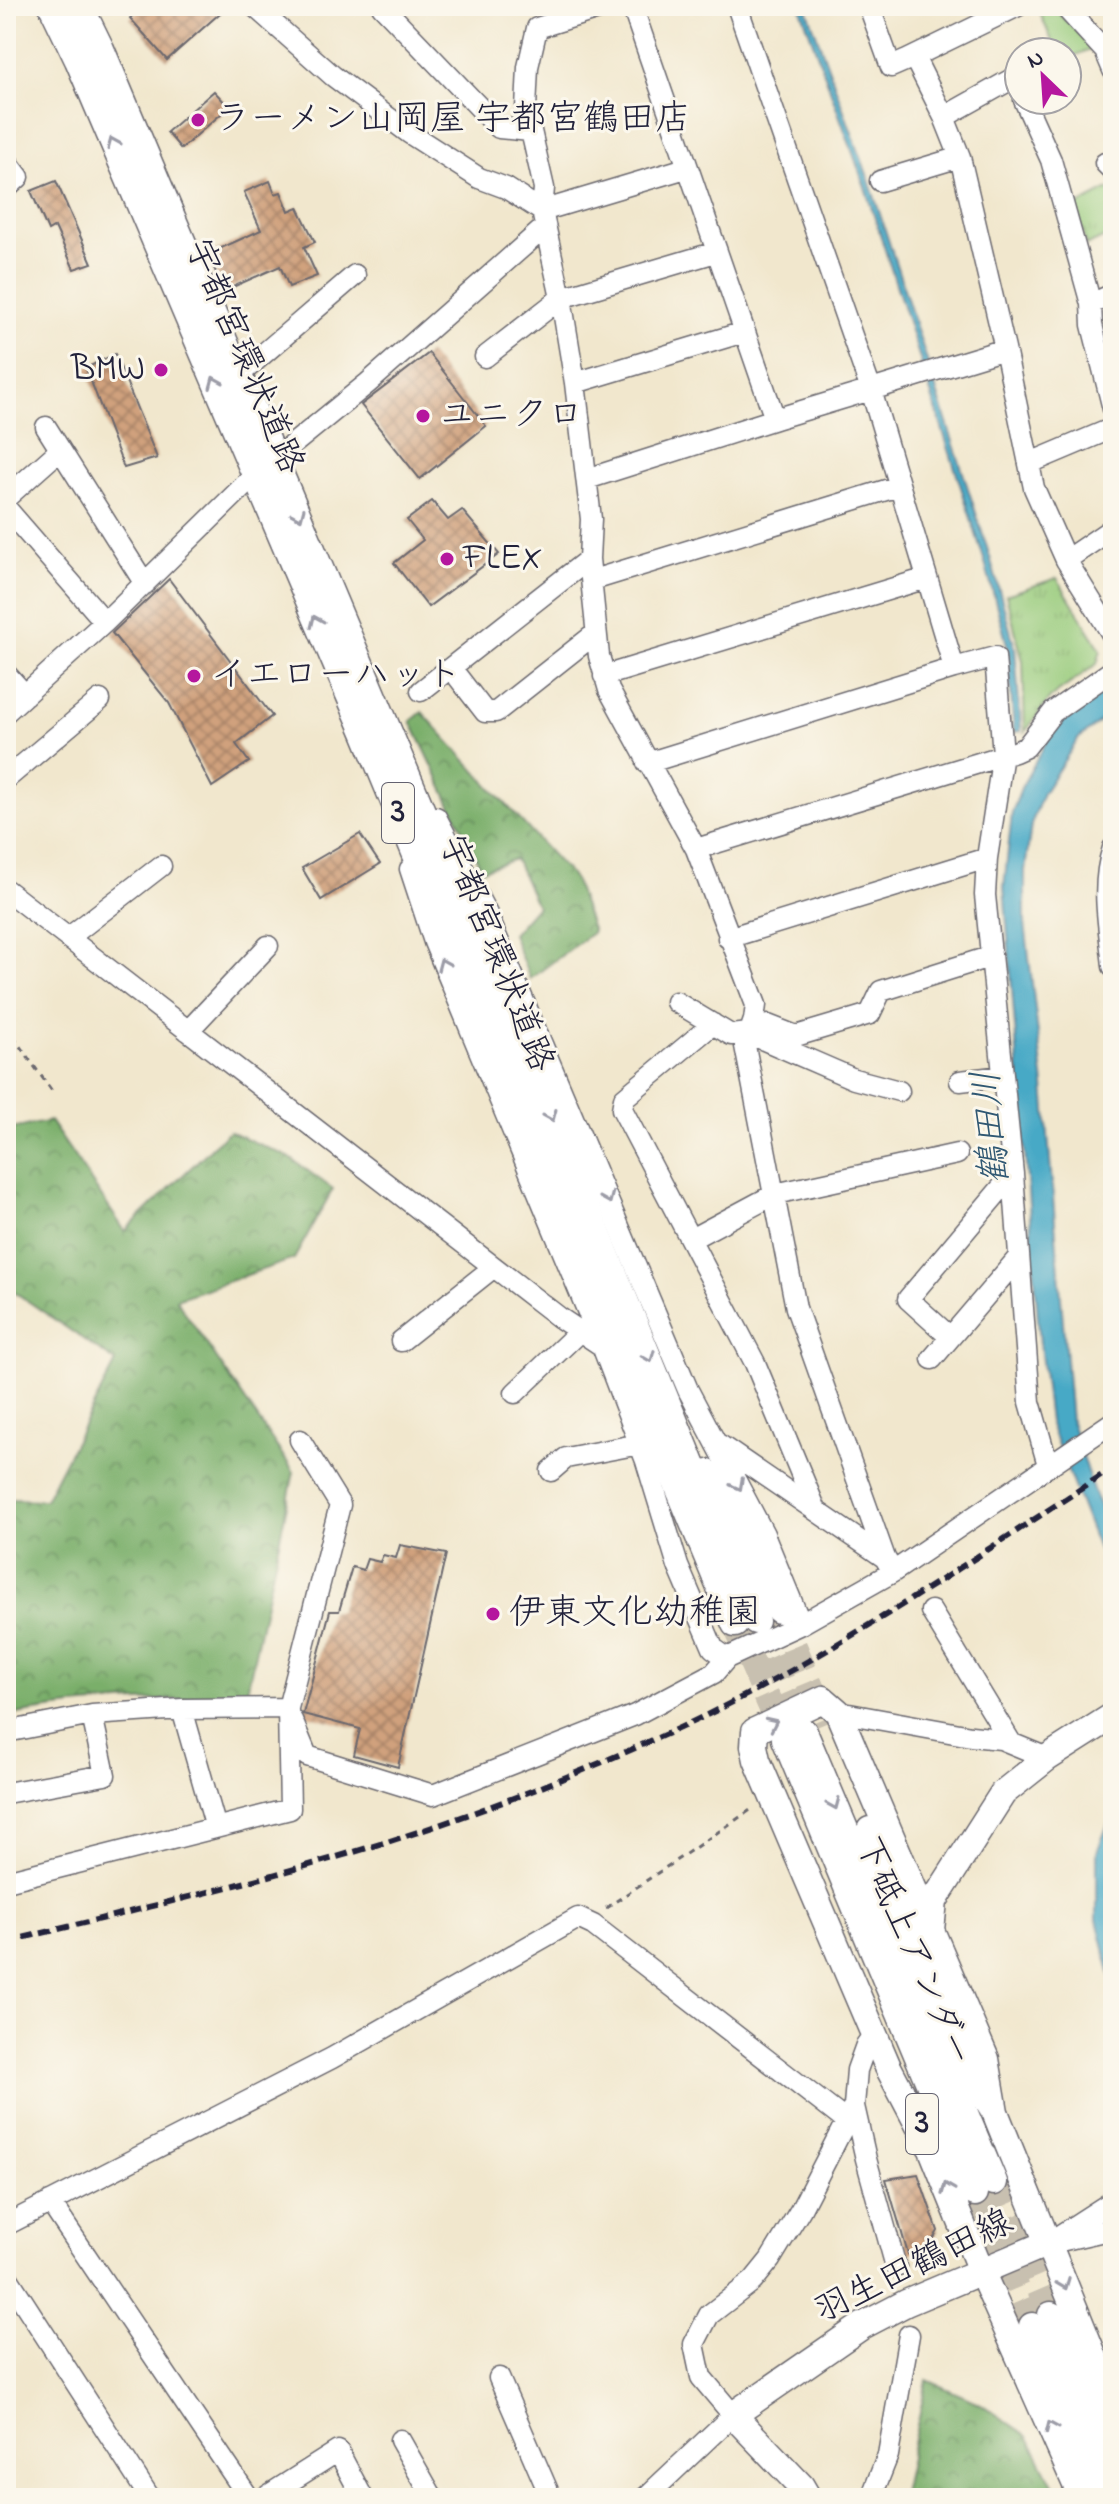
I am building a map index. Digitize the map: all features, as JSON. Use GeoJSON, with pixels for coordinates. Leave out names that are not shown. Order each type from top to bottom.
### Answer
{"type":"FeatureCollection","features":[{"type":"Feature","properties":{"kind":"main road","name":"宇都宮環状道路"},"geometry":{"type":"LineString","coordinates":[[52,6],[78,60],[254,476],[375,727]]}},
{"type":"Feature","properties":{"kind":"main road","name":"宇都宮環状道路"},"geometry":{"type":"LineString","coordinates":[[80,6],[276,459],[375,727],[675,1451],[754,1628]]}},
{"type":"Feature","properties":{"kind":"main road","name":"3"},"geometry":{"type":"LineString","coordinates":[[675,1451],[723,1491],[754,1628]]}},
{"type":"Feature","properties":{"kind":"main road"},"geometry":{"type":"LineString","coordinates":[[929,2145],[874,2034],[757,1760],[755,1731],[823,1699],[804,1730],[931,1930],[986,2059],[995,2112]]}},
{"type":"Feature","properties":{"kind":"main road"},"geometry":{"type":"LineString","coordinates":[[931,1930],[934,1901],[1003,1793],[1047,1758],[1113,1716]]}},
{"type":"Feature","properties":{"kind":"main road","name":"3"},"geometry":{"type":"LineString","coordinates":[[804,1730],[968,2069],[995,2112],[1113,2404]]}},
{"type":"Feature","properties":{"kind":"main road","name":"3"},"geometry":{"type":"LineString","coordinates":[[804,1730],[929,2145],[1082,2498]]}},
{"type":"Feature","properties":{"kind":"main road","name":"下砥上アンダー"},"geometry":{"type":"LineString","coordinates":[[804,1730],[984,2188]]}},
{"type":"Feature","properties":{"kind":"main road","name":"羽生田鶴田線"},"geometry":{"type":"LineString","coordinates":[[733,2415],[862,2326],[906,2303],[1048,2243]]}},
{"type":"Feature","properties":{"kind":"main road"},"geometry":{"type":"LineString","coordinates":[[1104,2498],[1041,2321],[1113,2463]]}},
{"type":"Feature","properties":{"kind":"main road"},"geometry":{"type":"LineString","coordinates":[[733,2415],[801,2486],[808,2498]]}},
{"type":"Feature","properties":{"kind":"street"},"geometry":{"type":"LineString","coordinates":[[254,6],[333,76],[409,133],[479,178],[506,188],[544,219]]}},
{"type":"Feature","properties":{"kind":"street"},"geometry":{"type":"LineString","coordinates":[[382,6],[499,128],[530,131]]}},
{"type":"Feature","properties":{"kind":"street"},"geometry":{"type":"LineString","coordinates":[[542,6],[525,91],[530,131],[544,188],[544,219],[575,383],[591,519],[589,559],[596,633],[604,676],[647,763],[696,849],[756,1005],[745,1046],[796,1308],[889,1565]]}},
{"type":"Feature","properties":{"kind":"street"},"geometry":{"type":"LineString","coordinates":[[537,28],[608,6]]}},
{"type":"Feature","properties":{"kind":"street"},"geometry":{"type":"LineString","coordinates":[[632,6],[775,419]]}},
{"type":"Feature","properties":{"kind":"street"},"geometry":{"type":"LineString","coordinates":[[737,6],[871,390],[954,668]]}},
{"type":"Feature","properties":{"kind":"street"},"geometry":{"type":"LineString","coordinates":[[869,6],[891,67],[914,57],[960,157],[1034,488],[1066,560],[1113,636]]}},
{"type":"Feature","properties":{"kind":"street"},"geometry":{"type":"LineString","coordinates":[[905,61],[1018,6]]}},
{"type":"Feature","properties":{"kind":"street"},"geometry":{"type":"LineString","coordinates":[[1064,6],[1110,55]]}},
{"type":"Feature","properties":{"kind":"street"},"geometry":{"type":"LineString","coordinates":[[944,117],[1003,87]]}},
{"type":"Feature","properties":{"kind":"street"},"geometry":{"type":"LineString","coordinates":[[1031,116],[1051,160],[1091,304],[1092,325],[1113,409]]}},
{"type":"Feature","properties":{"kind":"street"},"geometry":{"type":"LineString","coordinates":[[880,181],[960,157]]}},
{"type":"Feature","properties":{"kind":"street"},"geometry":{"type":"LineString","coordinates":[[6,160],[19,177],[6,189]]}},
{"type":"Feature","properties":{"kind":"street"},"geometry":{"type":"LineString","coordinates":[[6,712],[145,584],[254,476],[368,383],[544,219],[686,168]]}},
{"type":"Feature","properties":{"kind":"street"},"geometry":{"type":"LineString","coordinates":[[485,357],[561,298],[716,252]]}},
{"type":"Feature","properties":{"kind":"street"},"geometry":{"type":"LineString","coordinates":[[239,375],[355,275]]}},
{"type":"Feature","properties":{"kind":"street"},"geometry":{"type":"LineString","coordinates":[[1091,304],[1113,294]]}},
{"type":"Feature","properties":{"kind":"street"},"geometry":{"type":"LineString","coordinates":[[575,383],[744,332]]}},
{"type":"Feature","properties":{"kind":"street"},"geometry":{"type":"LineString","coordinates":[[587,479],[1005,349]]}},
{"type":"Feature","properties":{"kind":"street"},"geometry":{"type":"LineString","coordinates":[[46,427],[145,584]]}},
{"type":"Feature","properties":{"kind":"street"},"geometry":{"type":"LineString","coordinates":[[1030,463],[1113,428]]}},
{"type":"Feature","properties":{"kind":"street"},"geometry":{"type":"LineString","coordinates":[[6,498],[60,450]]}},
{"type":"Feature","properties":{"kind":"street"},"geometry":{"type":"LineString","coordinates":[[593,580],[899,486]]}},
{"type":"Feature","properties":{"kind":"street"},"geometry":{"type":"LineString","coordinates":[[6,508],[105,622]]}},
{"type":"Feature","properties":{"kind":"street"},"geometry":{"type":"LineString","coordinates":[[1066,560],[1113,528]]}},
{"type":"Feature","properties":{"kind":"street"},"geometry":{"type":"LineString","coordinates":[[421,691],[589,559]]}},
{"type":"Feature","properties":{"kind":"street"},"geometry":{"type":"LineString","coordinates":[[604,676],[927,578]]}},
{"type":"Feature","properties":{"kind":"street"},"geometry":{"type":"LineString","coordinates":[[451,668],[485,712],[496,712],[596,633]]}},
{"type":"Feature","properties":{"kind":"street"},"geometry":{"type":"LineString","coordinates":[[647,763],[995,657],[1003,754],[987,858],[985,895],[989,957],[1013,1174],[1030,1402],[1052,1462]]}},
{"type":"Feature","properties":{"kind":"street"},"geometry":{"type":"LineString","coordinates":[[696,849],[1026,747],[1053,712],[1113,670]]}},
{"type":"Feature","properties":{"kind":"street"},"geometry":{"type":"LineString","coordinates":[[6,674],[25,695]]}},
{"type":"Feature","properties":{"kind":"street"},"geometry":{"type":"LineString","coordinates":[[6,779],[100,700]]}},
{"type":"Feature","properties":{"kind":"street"},"geometry":{"type":"LineString","coordinates":[[375,727],[434,942],[602,1346],[640,1444],[678,1566],[713,1648],[889,1565],[1105,1427]]}},
{"type":"Feature","properties":{"kind":"street"},"geometry":{"type":"LineString","coordinates":[[288,1708],[307,1756],[433,1795],[635,1715],[714,1673],[754,1628],[764,1534],[688,1390],[487,914],[375,727]]}},
{"type":"Feature","properties":{"kind":"street"},"geometry":{"type":"LineString","coordinates":[[1113,848],[1108,862],[1105,894],[1113,966]]}},
{"type":"Feature","properties":{"kind":"street"},"geometry":{"type":"LineString","coordinates":[[728,938],[987,858]]}},
{"type":"Feature","properties":{"kind":"street"},"geometry":{"type":"LineString","coordinates":[[68,938],[161,866]]}},
{"type":"Feature","properties":{"kind":"street"},"geometry":{"type":"LineString","coordinates":[[6,890],[494,1267],[602,1346]]}},
{"type":"Feature","properties":{"kind":"street"},"geometry":{"type":"LineString","coordinates":[[188,1031],[268,946]]}},
{"type":"Feature","properties":{"kind":"street"},"geometry":{"type":"LineString","coordinates":[[676,1002],[731,1035],[748,1033],[768,1025],[796,1036],[870,1014],[881,991],[989,957]]}},
{"type":"Feature","properties":{"kind":"street"},"geometry":{"type":"LineString","coordinates":[[713,1024],[624,1098],[622,1109],[755,1363],[816,1510]]}},
{"type":"Feature","properties":{"kind":"street"},"geometry":{"type":"LineString","coordinates":[[748,1033],[854,1079],[899,1091]]}},
{"type":"Feature","properties":{"kind":"street"},"geometry":{"type":"LineString","coordinates":[[960,1081],[1003,1076]]}},
{"type":"Feature","properties":{"kind":"street"},"geometry":{"type":"LineString","coordinates":[[691,1239],[775,1194],[957,1154]]}},
{"type":"Feature","properties":{"kind":"street"},"geometry":{"type":"LineString","coordinates":[[950,1337],[908,1299],[1013,1174]]}},
{"type":"Feature","properties":{"kind":"street"},"geometry":{"type":"LineString","coordinates":[[932,1359],[1018,1258]]}},
{"type":"Feature","properties":{"kind":"street"},"geometry":{"type":"LineString","coordinates":[[401,1341],[494,1267]]}},
{"type":"Feature","properties":{"kind":"street"},"geometry":{"type":"LineString","coordinates":[[515,1393],[580,1331]]}},
{"type":"Feature","properties":{"kind":"street"},"geometry":{"type":"LineString","coordinates":[[6,1881],[290,1809],[288,1708],[340,1505],[300,1440]]}},
{"type":"Feature","properties":{"kind":"street"},"geometry":{"type":"LineString","coordinates":[[715,1442],[816,1510],[889,1565]]}},
{"type":"Feature","properties":{"kind":"street"},"geometry":{"type":"LineString","coordinates":[[551,1471],[566,1458],[640,1444]]}},
{"type":"Feature","properties":{"kind":"street"},"geometry":{"type":"LineString","coordinates":[[931,1611],[1010,1741]]}},
{"type":"Feature","properties":{"kind":"street"},"geometry":{"type":"LineString","coordinates":[[6,1732],[92,1715],[182,1709],[288,1708]]}},
{"type":"Feature","properties":{"kind":"street"},"geometry":{"type":"LineString","coordinates":[[182,1709],[216,1828]]}},
{"type":"Feature","properties":{"kind":"street"},"geometry":{"type":"LineString","coordinates":[[6,1793],[105,1775],[92,1715]]}},
{"type":"Feature","properties":{"kind":"street"},"geometry":{"type":"LineString","coordinates":[[804,1730],[1010,1741],[1047,1758]]}},
{"type":"Feature","properties":{"kind":"street"},"geometry":{"type":"LineString","coordinates":[[6,2225],[332,2058],[578,1918],[593,1925],[850,2114],[896,2267]]}},
{"type":"Feature","properties":{"kind":"street"},"geometry":{"type":"LineString","coordinates":[[645,2498],[733,2415],[701,2377],[694,2344],[709,2315],[753,2281],[770,2260],[801,2209],[850,2114],[857,2070],[866,2045],[874,2034]]}},
{"type":"Feature","properties":{"kind":"street"},"geometry":{"type":"LineString","coordinates":[[1048,2243],[1113,2201]]}},
{"type":"Feature","properties":{"kind":"street"},"geometry":{"type":"LineString","coordinates":[[50,2202],[249,2498]]}},
{"type":"Feature","properties":{"kind":"street"},"geometry":{"type":"LineString","coordinates":[[1048,2243],[1113,2229]]}},
{"type":"Feature","properties":{"kind":"street"},"geometry":{"type":"LineString","coordinates":[[6,2275],[150,2498]]}},
{"type":"Feature","properties":{"kind":"street"},"geometry":{"type":"LineString","coordinates":[[871,2498],[888,2455],[909,2335]]}},
{"type":"Feature","properties":{"kind":"street"},"geometry":{"type":"LineString","coordinates":[[499,2378],[551,2498]]}},
{"type":"Feature","properties":{"kind":"street"},"geometry":{"type":"LineString","coordinates":[[400,2440],[433,2498]]}},
{"type":"Feature","properties":{"kind":"street"},"geometry":{"type":"LineString","coordinates":[[264,2498],[338,2451],[363,2498]]}},
{"type":"Feature","properties":{"kind":"path"},"geometry":{"type":"LineString","coordinates":[[6,1027],[52,1091]]}},
{"type":"Feature","properties":{"kind":"path"},"geometry":{"type":"LineString","coordinates":[[586,1922],[752,1809]]}},
{"type":"Feature","properties":{"kind":"green space"},"geometry":{"type":"Polygon","coordinates":[[[1037,7],[1056,10],[1081,36],[1050,36],[1037,7]]]}},
{"type":"Feature","properties":{"kind":"green space"},"geometry":{"type":"Polygon","coordinates":[[[1083,38],[1093,48],[1083,52],[1083,38]]]}},
{"type":"Feature","properties":{"kind":"green space"},"geometry":{"type":"Polygon","coordinates":[[[1113,187],[1113,233],[1086,246],[1076,206],[1113,187]]]}},
{"type":"Feature","properties":{"kind":"green space"},"geometry":{"type":"Polygon","coordinates":[[[1057,578],[1101,650],[1097,664],[1050,698],[1025,732],[1023,661],[1006,595],[1057,578]]]}},
{"type":"Feature","properties":{"kind":"green space"},"geometry":{"type":"Polygon","coordinates":[[[422,712],[574,879],[593,932],[530,979],[512,934],[537,906],[515,859],[482,870],[411,721],[422,712]]]}},
{"type":"Feature","properties":{"kind":"green space"},"geometry":{"type":"Polygon","coordinates":[[[50,1121],[125,1231],[229,1131],[289,1157],[333,1189],[294,1259],[176,1299],[294,1472],[245,1700],[125,1702],[6,1716],[6,1499],[45,1500],[116,1362],[6,1286],[6,1130],[50,1121]]]}},
{"type":"Feature","properties":{"kind":"green space"},"geometry":{"type":"Polygon","coordinates":[[[927,2380],[981,2404],[1028,2436],[1060,2498],[901,2498],[927,2380]]]}},
{"type":"Feature","properties":{"kind":"water"},"geometry":{"type":"Polygon","coordinates":[[[800,6],[806,6],[869,180],[990,557],[1015,648],[1021,731],[1014,732],[1008,648],[984,559],[864,184],[800,6]]]}},
{"type":"Feature","properties":{"kind":"water"},"geometry":{"type":"Polygon","coordinates":[[[1113,682],[1113,712],[1079,738],[1043,793],[1031,825],[1025,870],[1025,923],[1044,1085],[1071,1422],[1095,1496],[1113,1534],[1113,1581],[1049,1422],[1040,1344],[1004,887],[1012,813],[1021,788],[1049,737],[1067,716],[1113,682]]]}},
{"type":"Feature","properties":{"kind":"water"},"geometry":{"type":"Polygon","coordinates":[[[1113,1812],[1113,1984],[1097,1920],[1097,1852],[1113,1812]]]}},
{"type":"Feature","properties":{"kind":"building"},"geometry":{"type":"Polygon","coordinates":[[[144,6],[228,6],[167,60],[130,18],[144,6]]]}},
{"type":"Feature","properties":{"kind":"building","name":"ラーメン山岡屋 宇都宮鶴田店"},"geometry":{"type":"Polygon","coordinates":[[[214,91],[229,107],[181,149],[167,132],[214,91]]]}},
{"type":"Feature","properties":{"kind":"building"},"geometry":{"type":"Polygon","coordinates":[[[56,181],[92,263],[74,269],[55,227],[48,231],[31,191],[56,181]]]}},
{"type":"Feature","properties":{"kind":"building"},"geometry":{"type":"Polygon","coordinates":[[[270,181],[275,194],[281,192],[289,211],[298,207],[315,242],[304,247],[317,276],[289,287],[280,266],[224,291],[208,254],[261,230],[244,192],[270,181]]]}},
{"type":"Feature","properties":{"kind":"building","name":"ユニクロ"},"geometry":{"type":"Polygon","coordinates":[[[429,353],[486,426],[420,479],[361,405],[429,353]]]}},
{"type":"Feature","properties":{"kind":"building"},"geometry":{"type":"Polygon","coordinates":[[[115,354],[157,458],[124,468],[86,368],[115,354]]]}},
{"type":"Feature","properties":{"kind":"building","name":"FLEX"},"geometry":{"type":"Polygon","coordinates":[[[432,501],[448,520],[462,510],[499,554],[428,607],[394,563],[423,540],[407,520],[432,501]]]}},
{"type":"Feature","properties":{"kind":"building","name":"イエローハット"},"geometry":{"type":"Polygon","coordinates":[[[169,579],[272,716],[236,744],[249,762],[212,787],[169,703],[112,633],[169,579]]]}},
{"type":"Feature","properties":{"kind":"building"},"geometry":{"type":"Polygon","coordinates":[[[360,834],[380,864],[321,900],[302,868],[360,834]]]}},
{"type":"Feature","properties":{"kind":"building","name":"伊東文化幼稚園"},"geometry":{"type":"Polygon","coordinates":[[[400,1545],[446,1554],[398,1767],[354,1755],[360,1729],[303,1714],[330,1611],[339,1611],[352,1567],[363,1570],[367,1559],[380,1562],[383,1555],[396,1558],[400,1545]]]}},
{"type":"Feature","properties":{"kind":"building"},"geometry":{"type":"Polygon","coordinates":[[[918,2174],[938,2231],[928,2248],[908,2254],[886,2179],[918,2174]]]}},
{"type":"Feature","properties":{"kind":"tunnel"},"geometry":{"type":"LineString","coordinates":[[779,1610],[826,1723]]}},
{"type":"Feature","properties":{"kind":"tunnel"},"geometry":{"type":"LineString","coordinates":[[756,1621],[804,1732]]}},
{"type":"Feature","properties":{"kind":"tunnel"},"geometry":{"type":"LineString","coordinates":[[735,1624],[785,1739]]}},
{"type":"Feature","properties":{"kind":"tunnel"},"geometry":{"type":"LineString","coordinates":[[994,2182],[1051,2315]]}},
{"type":"Feature","properties":{"kind":"tunnel"},"geometry":{"type":"LineString","coordinates":[[975,2193],[1032,2326]]}},
{"type":"Feature","properties":{"kind":"railway"},"geometry":{"type":"LineString","coordinates":[[6,1942],[213,1891],[367,1848],[487,1808],[623,1753],[745,1696],[799,1666],[905,1603],[1113,1468]]}},
{"type":"Feature","properties":{"kind":"place","name":"ラーメン山岡屋 宇都宮鶴田店"},"geometry":{"type":"Point","coordinates":[198,120]}},
{"type":"Feature","properties":{"kind":"place","name":"BMW"},"geometry":{"type":"Point","coordinates":[161,370]}},
{"type":"Feature","properties":{"kind":"place","name":"ユニクロ"},"geometry":{"type":"Point","coordinates":[423,416]}},
{"type":"Feature","properties":{"kind":"place","name":"FLEX"},"geometry":{"type":"Point","coordinates":[447,559]}},
{"type":"Feature","properties":{"kind":"place","name":"イエローハット"},"geometry":{"type":"Point","coordinates":[194,676]}},
{"type":"Feature","properties":{"kind":"place","name":"伊東文化幼稚園"},"geometry":{"type":"Point","coordinates":[493,1614]}},
{"type":"Feature","properties":{"kind":"water label","name":"鶴田川"},"geometry":{"type":"Point","coordinates":[993,1127]}}]}
